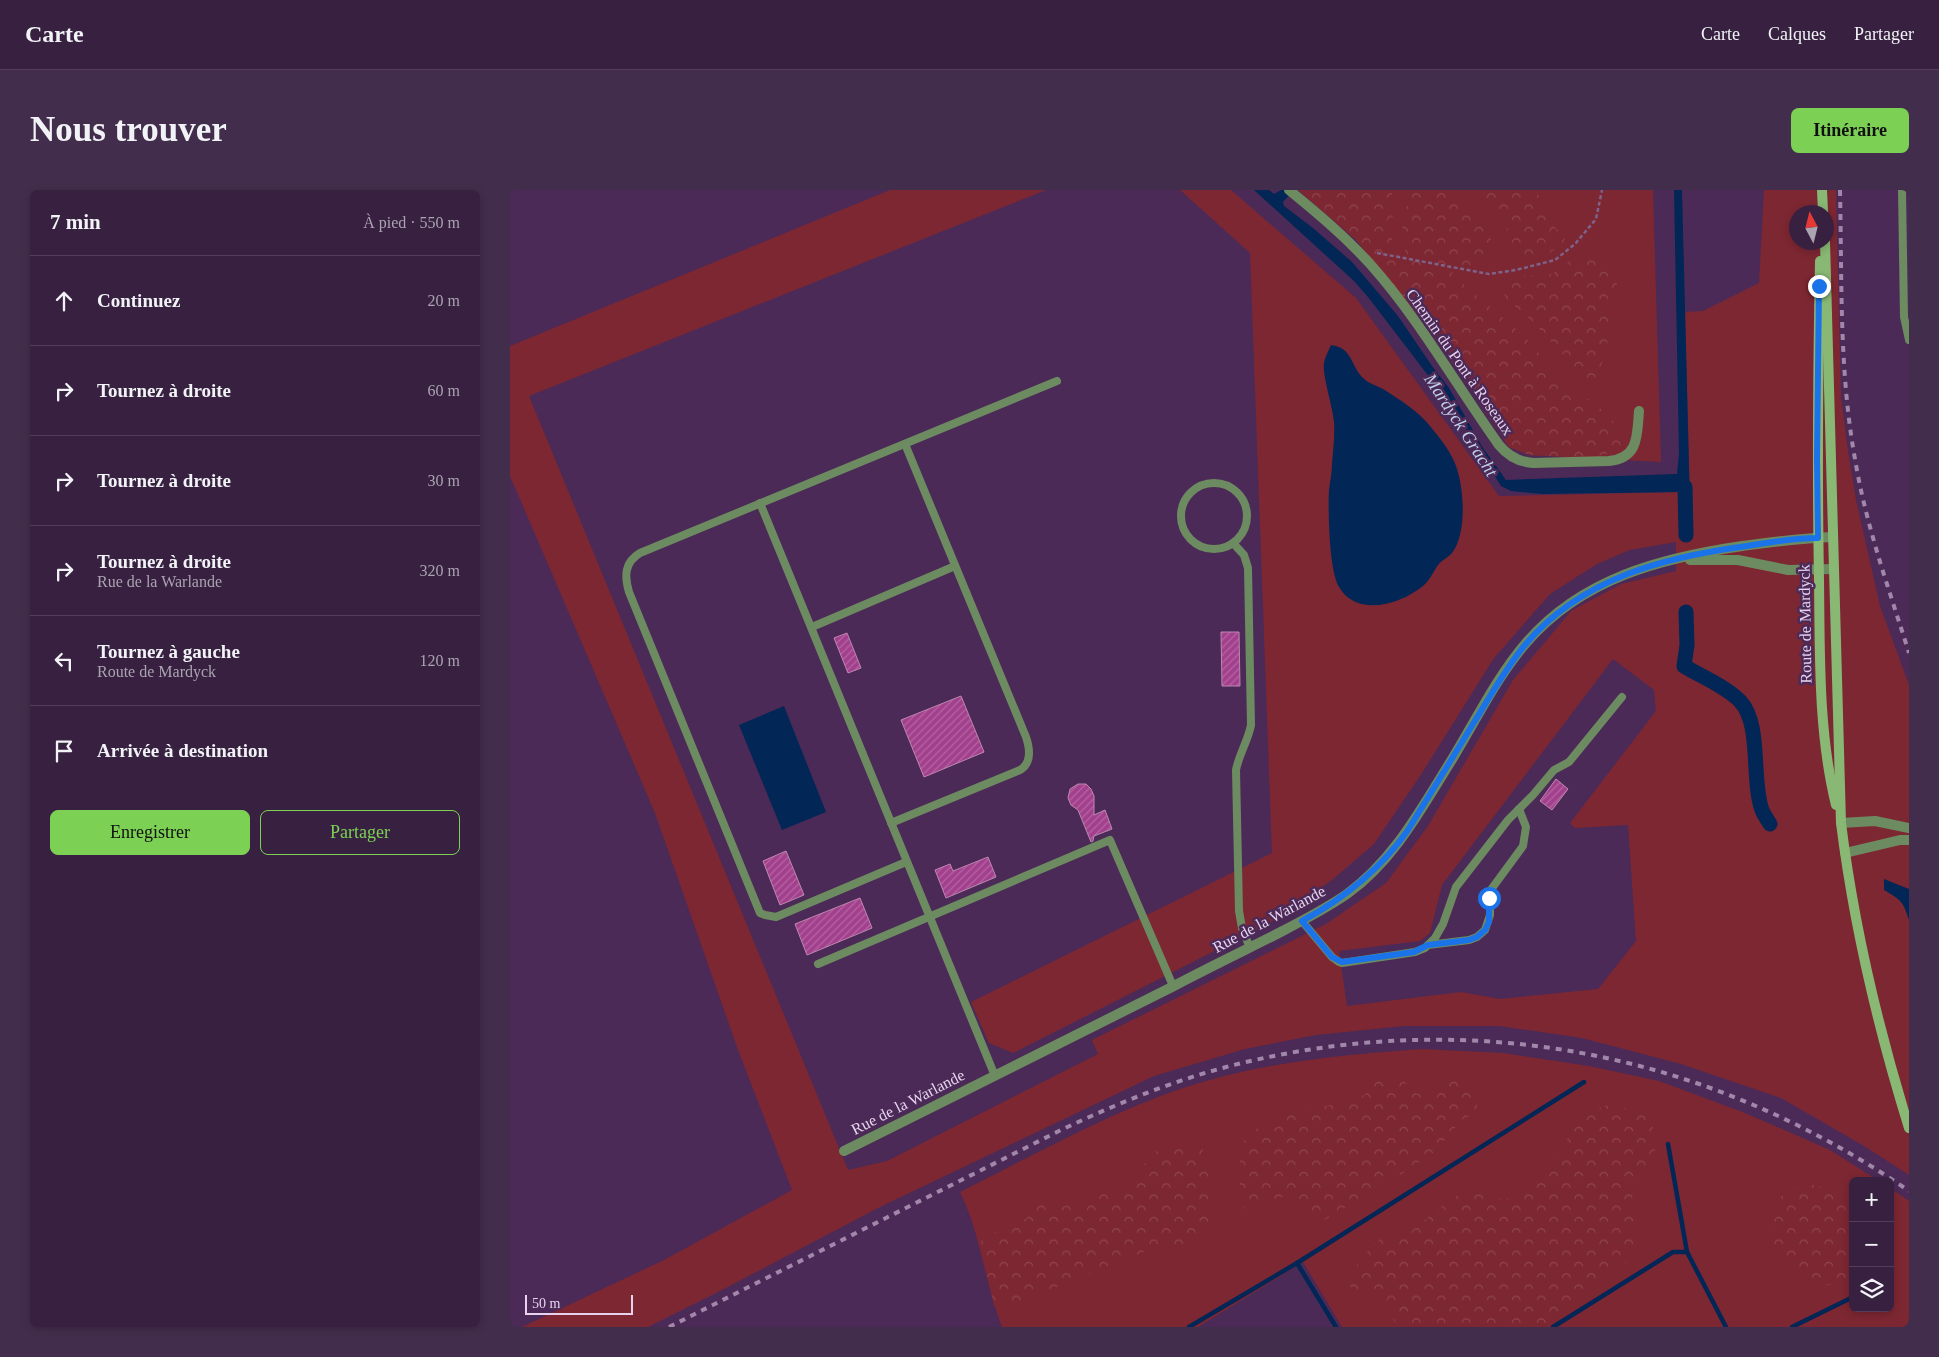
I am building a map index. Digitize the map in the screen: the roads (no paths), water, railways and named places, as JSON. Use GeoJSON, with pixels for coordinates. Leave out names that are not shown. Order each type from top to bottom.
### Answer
{"type":"FeatureCollection","features":[{"type":"Feature","properties":{"kind":"main road"},"geometry":{"type":"LineString","coordinates":[[1822,190],[1822,205]]}},
{"type":"Feature","properties":{"kind":"main road","name":"Route de Mardyck"},"geometry":{"type":"LineString","coordinates":[[1820,250],[1817,458],[1823,716],[1831,781],[1841,823],[1869,984],[1892,1073],[1909,1128]]}},
{"type":"Feature","properties":{"kind":"main road","name":"Route de Mardyck"},"geometry":{"type":"LineString","coordinates":[[1825,250],[1841,823]]}},
{"type":"Feature","properties":{"kind":"street","name":"Chemin du Pont à Roseaux"},"geometry":{"type":"LineString","coordinates":[[1292,192],[1371,264],[1400,300],[1499,445],[1515,458],[1533,463],[1621,459],[1630,452],[1635,444],[1639,411]]}},
{"type":"Feature","properties":{"kind":"street","name":"Rue de la Warlande"},"geometry":{"type":"LineString","coordinates":[[844,1151],[1250,948],[1302,921],[1350,892],[1376,870],[1408,830],[1497,685],[1525,645],[1568,605],[1603,583],[1625,574],[1709,551],[1795,539],[1833,537]]}},
{"type":"Feature","properties":{"kind":"street","name":"Rue de la Warlande"},"geometry":{"type":"LineString","coordinates":[[1655,565],[1698,560],[1731,559],[1788,570],[1834,569]]}},
{"type":"Feature","properties":{"kind":"street"},"geometry":{"type":"LineString","coordinates":[[1841,823],[1875,821],[1909,828]]}},
{"type":"Feature","properties":{"kind":"street"},"geometry":{"type":"LineString","coordinates":[[1845,853],[1900,840],[1909,840]]}},
{"type":"Feature","properties":{"kind":"lane"},"geometry":{"type":"LineString","coordinates":[[1902,190],[1904,316],[1909,340]]}},
{"type":"Feature","properties":{"kind":"lane"},"geometry":{"type":"LineString","coordinates":[[906,862],[776,917],[760,913],[628,592],[625,577],[626,570],[628,564],[635,556],[1057,381]]}},
{"type":"Feature","properties":{"kind":"lane"},"geometry":{"type":"LineString","coordinates":[[891,823],[1024,768],[1028,758],[1029,745],[904,444]]}},
{"type":"Feature","properties":{"kind":"lane"},"geometry":{"type":"LineString","coordinates":[[1211,483],[1222,484],[1232,488],[1240,495],[1247,510],[1247,521],[1241,536],[1233,543],[1223,548],[1207,548],[1192,541],[1182,522],[1182,511],[1188,496],[1196,489],[1211,483]]}},
{"type":"Feature","properties":{"kind":"lane"},"geometry":{"type":"LineString","coordinates":[[760,503],[995,1076]]}},
{"type":"Feature","properties":{"kind":"lane"},"geometry":{"type":"LineString","coordinates":[[1233,543],[1244,555],[1248,564],[1251,726],[1239,757],[1236,775],[1239,911],[1242,928],[1250,948]]}},
{"type":"Feature","properties":{"kind":"lane"},"geometry":{"type":"LineString","coordinates":[[812,627],[955,566]]}},
{"type":"Feature","properties":{"kind":"lane"},"geometry":{"type":"LineString","coordinates":[[1428,945],[1441,928],[1459,882],[1508,820],[1554,770],[1569,762],[1622,697]]}},
{"type":"Feature","properties":{"kind":"lane"},"geometry":{"type":"LineString","coordinates":[[1302,921],[1332,957],[1342,962],[1414,952],[1428,945],[1469,940],[1477,937],[1485,930],[1490,915],[1490,891],[1523,846],[1526,827],[1519,809]]}},
{"type":"Feature","properties":{"kind":"lane"},"geometry":{"type":"LineString","coordinates":[[818,964],[1110,840],[1173,986]]}},
{"type":"Feature","properties":{"kind":"water"},"geometry":{"type":"Polygon","coordinates":[[[1254,190],[1269,190],[1274,194],[1281,190],[1294,190],[1283,202],[1284,206],[1352,262],[1398,316],[1449,388],[1483,448],[1506,480],[1677,474],[1679,453],[1674,190],[1682,190],[1690,506],[1680,508],[1679,492],[1542,494],[1511,491],[1501,486],[1450,404],[1368,297],[1354,281],[1254,190]]]}},
{"type":"Feature","properties":{"kind":"water"},"geometry":{"type":"Polygon","coordinates":[[[1331,345],[1347,353],[1365,380],[1402,401],[1425,420],[1449,452],[1454,461],[1460,482],[1463,507],[1462,520],[1457,544],[1452,553],[1438,565],[1430,579],[1423,586],[1403,598],[1380,605],[1368,605],[1347,597],[1339,587],[1333,568],[1330,540],[1329,490],[1332,471],[1334,422],[1324,368],[1331,345]]]}},
{"type":"Feature","properties":{"kind":"water"},"geometry":{"type":"Polygon","coordinates":[[[784,706],[826,812],[782,830],[739,725],[784,706]]]}},
{"type":"Feature","properties":{"kind":"water"},"geometry":{"type":"Polygon","coordinates":[[[1884,879],[1909,889],[1909,920],[1901,902],[1884,890],[1884,879]]]}},
{"type":"Feature","properties":{"kind":"waterway","name":"Mardyck Gracht"},"geometry":{"type":"LineString","coordinates":[[1685,487],[1686,535]]}},
{"type":"Feature","properties":{"kind":"waterway","name":"Mardyck Gracht"},"geometry":{"type":"LineString","coordinates":[[1686,612],[1687,645],[1684,666],[1727,691],[1740,701],[1747,711],[1754,738],[1759,798],[1762,810],[1770,824]]}},
{"type":"Feature","properties":{"kind":"waterway"},"geometry":{"type":"LineString","coordinates":[[1189,1327],[1297,1263],[1584,1082]]}},
{"type":"Feature","properties":{"kind":"waterway"},"geometry":{"type":"LineString","coordinates":[[1668,1144],[1687,1252],[1726,1327]]}},
{"type":"Feature","properties":{"kind":"waterway"},"geometry":{"type":"LineString","coordinates":[[1553,1327],[1673,1252],[1687,1252]]}},
{"type":"Feature","properties":{"kind":"waterway"},"geometry":{"type":"LineString","coordinates":[[1297,1263],[1336,1327]]}},
{"type":"Feature","properties":{"kind":"waterway"},"geometry":{"type":"LineString","coordinates":[[1792,1327],[1849,1299]]}},
{"type":"Feature","properties":{"kind":"railway"},"geometry":{"type":"LineString","coordinates":[[1840,190],[1842,325],[1850,426],[1865,509],[1909,653]]}},
{"type":"Feature","properties":{"kind":"railway"},"geometry":{"type":"LineString","coordinates":[[669,1327],[1061,1130],[1106,1110],[1152,1091],[1222,1068],[1334,1046],[1421,1040],[1507,1043],[1591,1055],[1674,1076],[1755,1106],[1834,1144],[1909,1191]]}}]}
